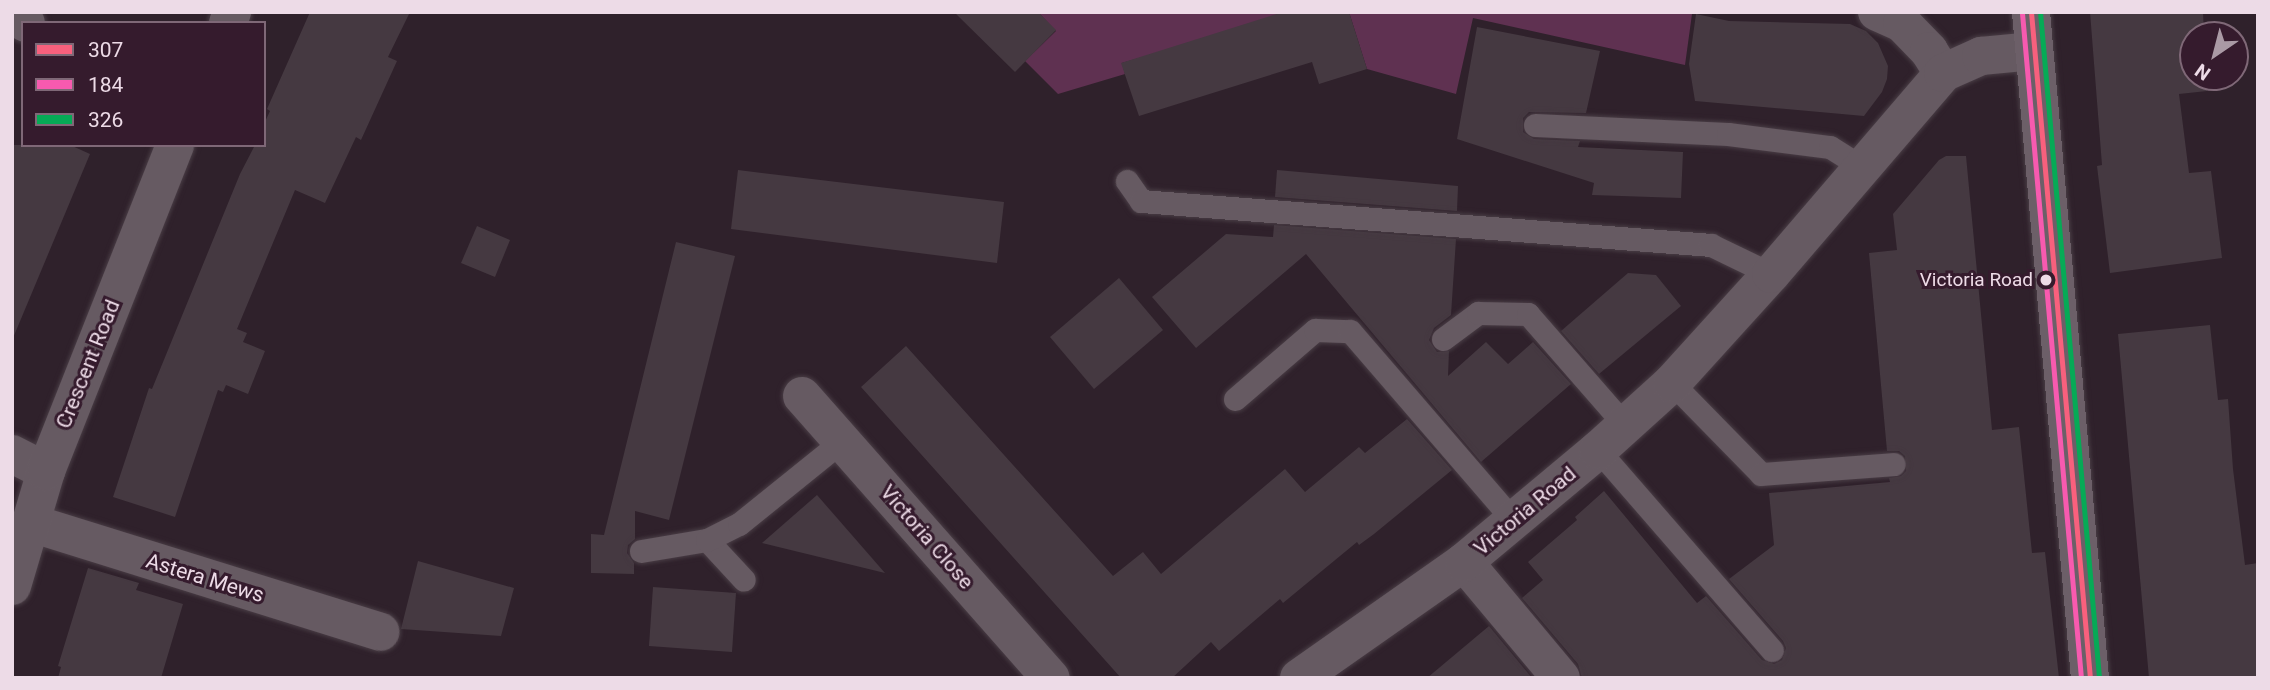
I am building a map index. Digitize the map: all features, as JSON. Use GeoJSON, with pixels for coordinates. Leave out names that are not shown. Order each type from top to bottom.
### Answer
{"type":"FeatureCollection","features":[{"type":"Feature","properties":{"kind":"main road"},"geometry":{"type":"LineString","coordinates":[[2031,12],[2090,678]]}},
{"type":"Feature","properties":{"kind":"street"},"geometry":{"type":"LineString","coordinates":[[1877,12],[1902,23],[1929,51],[1943,73]]}},
{"type":"Feature","properties":{"kind":"street","name":"Victoria Road"},"geometry":{"type":"LineString","coordinates":[[1299,678],[1464,562],[1672,383],[1771,274],[1943,73],[1981,56],[2034,51]]}},
{"type":"Feature","properties":{"kind":"street","name":"Crescent Road"},"geometry":{"type":"LineString","coordinates":[[12,586],[31,523],[29,462],[174,147]]}},
{"type":"Feature","properties":{"kind":"street","name":"Victoria Close"},"geometry":{"type":"LineString","coordinates":[[802,396],[1051,678]]}},
{"type":"Feature","properties":{"kind":"street","name":"Astera Mews"},"geometry":{"type":"LineString","coordinates":[[31,523],[380,632]]}},
{"type":"Feature","properties":{"kind":"street"},"geometry":{"type":"LineString","coordinates":[[1464,562],[1560,678]]}},
{"type":"Feature","properties":{"kind":"lane"},"geometry":{"type":"LineString","coordinates":[[1535,125],[1728,134],[1830,147],[1862,167]]}},
{"type":"Feature","properties":{"kind":"lane"},"geometry":{"type":"LineString","coordinates":[[1127,181],[1141,201],[1711,245],[1771,274]]}},
{"type":"Feature","properties":{"kind":"lane"},"geometry":{"type":"LineString","coordinates":[[1443,339],[1478,313],[1528,314],[1612,437],[1772,650]]}},
{"type":"Feature","properties":{"kind":"lane"},"geometry":{"type":"LineString","coordinates":[[1235,399],[1315,330],[1350,331],[1514,521]]}},
{"type":"Feature","properties":{"kind":"lane"},"geometry":{"type":"LineString","coordinates":[[1672,383],[1761,474],[1894,464]]}},
{"type":"Feature","properties":{"kind":"lane"},"geometry":{"type":"LineString","coordinates":[[641,551],[707,540],[739,524],[842,441]]}},
{"type":"Feature","properties":{"kind":"lane"},"geometry":{"type":"LineString","coordinates":[[707,540],[744,580]]}},
{"type":"Feature","properties":{"kind":"shaded area"},"geometry":{"type":"Polygon","coordinates":[[[1038,12],[1297,12],[1122,63],[1125,74],[1058,94],[1025,61],[1056,31],[1038,12]]]}},
{"type":"Feature","properties":{"kind":"shaded area"},"geometry":{"type":"Polygon","coordinates":[[[1349,12],[1692,14],[1685,65],[1473,18],[1456,94],[1367,69],[1349,12]]]}},
{"type":"Feature","properties":{"kind":"building"},"geometry":{"type":"Polygon","coordinates":[[[310,12],[410,12],[388,57],[397,61],[361,140],[356,137],[325,203],[295,190],[237,329],[247,333],[243,342],[265,351],[248,394],[226,385],[223,392],[218,390],[175,517],[113,497],[149,388],[152,389],[240,174],[254,147],[266,147],[266,120],[270,111],[267,109],[310,12]]]}},
{"type":"Feature","properties":{"kind":"building"},"geometry":{"type":"Polygon","coordinates":[[[954,12],[1038,12],[1056,30],[1015,72],[954,12]]]}},
{"type":"Feature","properties":{"kind":"building"},"geometry":{"type":"Polygon","coordinates":[[[1283,12],[1349,12],[1367,69],[1319,84],[1312,62],[1139,116],[1121,63],[1283,12]]]}},
{"type":"Feature","properties":{"kind":"building"},"geometry":{"type":"Polygon","coordinates":[[[2090,12],[2203,12],[2203,21],[2179,21],[2179,91],[2207,91],[2179,94],[2189,173],[2211,171],[2222,258],[2110,273],[2097,166],[2102,165],[2090,12]]]}},
{"type":"Feature","properties":{"kind":"building"},"geometry":{"type":"Polygon","coordinates":[[[1696,14],[1729,21],[1850,24],[1866,31],[1878,43],[1888,66],[1887,79],[1882,92],[1864,116],[1695,101],[1689,64],[1696,14]]]}},
{"type":"Feature","properties":{"kind":"building"},"geometry":{"type":"Polygon","coordinates":[[[1477,27],[1600,51],[1586,113],[1529,112],[1523,118],[1523,132],[1534,139],[1580,141],[1578,147],[1683,152],[1681,198],[1592,195],[1594,183],[1457,139],[1477,27]]]}},
{"type":"Feature","properties":{"kind":"building"},"geometry":{"type":"Polygon","coordinates":[[[12,145],[74,147],[90,154],[13,338],[12,145]]]}},
{"type":"Feature","properties":{"kind":"building"},"geometry":{"type":"Polygon","coordinates":[[[1946,156],[1966,156],[1992,430],[2019,427],[2032,553],[2045,552],[2059,678],[1582,678],[1578,664],[1522,598],[1543,580],[1528,562],[1577,520],[1575,517],[1604,491],[1697,603],[1706,596],[1762,660],[1774,664],[1782,660],[1786,648],[1783,641],[1729,579],[1774,545],[1769,493],[1890,482],[1889,478],[1901,476],[1906,471],[1905,456],[1899,451],[1887,451],[1869,253],[1897,250],[1893,214],[1939,160],[1946,156]]]}},
{"type":"Feature","properties":{"kind":"building"},"geometry":{"type":"Polygon","coordinates":[[[738,170],[1004,202],[997,263],[731,229],[738,170]]]}},
{"type":"Feature","properties":{"kind":"building"},"geometry":{"type":"Polygon","coordinates":[[[1277,170],[1458,186],[1457,211],[1275,197],[1277,170]]]}},
{"type":"Feature","properties":{"kind":"building"},"geometry":{"type":"Polygon","coordinates":[[[1274,225],[1456,239],[1451,315],[1434,328],[1429,340],[1437,352],[1449,351],[1448,376],[1486,342],[1508,364],[1533,342],[1571,384],[1481,462],[1306,254],[1196,348],[1152,297],[1226,234],[1273,237],[1274,225]]]}},
{"type":"Feature","properties":{"kind":"building"},"geometry":{"type":"Polygon","coordinates":[[[477,226],[510,240],[495,277],[461,263],[477,226]]]}},
{"type":"Feature","properties":{"kind":"building"},"geometry":{"type":"Polygon","coordinates":[[[676,242],[735,256],[669,520],[635,511],[635,539],[628,545],[627,553],[634,563],[634,574],[591,573],[591,534],[604,535],[676,242]]]}},
{"type":"Feature","properties":{"kind":"building"},"geometry":{"type":"Polygon","coordinates":[[[1628,273],[1656,275],[1681,306],[1599,374],[1561,331],[1628,273]]]}},
{"type":"Feature","properties":{"kind":"building"},"geometry":{"type":"Polygon","coordinates":[[[1119,278],[1163,330],[1094,389],[1050,337],[1119,278]]]}},
{"type":"Feature","properties":{"kind":"building"},"geometry":{"type":"Polygon","coordinates":[[[2210,325],[2218,400],[2228,399],[2233,469],[2245,565],[2258,563],[2258,678],[2149,678],[2118,334],[2210,325]]]}},
{"type":"Feature","properties":{"kind":"building"},"geometry":{"type":"Polygon","coordinates":[[[906,346],[1113,576],[1143,552],[1161,574],[1285,469],[1305,492],[1359,447],[1365,453],[1407,419],[1452,470],[1374,534],[1359,545],[1357,542],[1283,603],[1280,599],[1219,651],[1211,642],[1172,678],[1121,678],[861,387],[906,346]]]}},
{"type":"Feature","properties":{"kind":"building"},"geometry":{"type":"Polygon","coordinates":[[[817,495],[885,573],[762,543],[817,495]]]}},
{"type":"Feature","properties":{"kind":"building"},"geometry":{"type":"Polygon","coordinates":[[[418,561],[514,588],[501,636],[401,629],[418,561]]]}},
{"type":"Feature","properties":{"kind":"building"},"geometry":{"type":"Polygon","coordinates":[[[88,568],[139,583],[136,590],[183,604],[161,678],[58,678],[61,667],[58,666],[88,568]]]}},
{"type":"Feature","properties":{"kind":"building"},"geometry":{"type":"Polygon","coordinates":[[[653,587],[736,593],[732,652],[649,646],[653,587]]]}},
{"type":"Feature","properties":{"kind":"building"},"geometry":{"type":"Polygon","coordinates":[[[1489,626],[1532,678],[1427,678],[1489,626]]]}},
{"type":"Feature","properties":{"kind":"transit line","name":"307"},"geometry":{"type":"LineString","coordinates":[[2031,12],[2090,678]]}},
{"type":"Feature","properties":{"kind":"transit line","name":"326"},"geometry":{"type":"LineString","coordinates":[[2040,12],[2099,677]]}},
{"type":"Feature","properties":{"kind":"transit line","name":"184"},"geometry":{"type":"LineString","coordinates":[[2022,13],[2081,678]]}},
{"type":"Feature","properties":{"kind":"place","name":"Victoria Road"},"geometry":{"type":"Point","coordinates":[2046,280]}}]}
